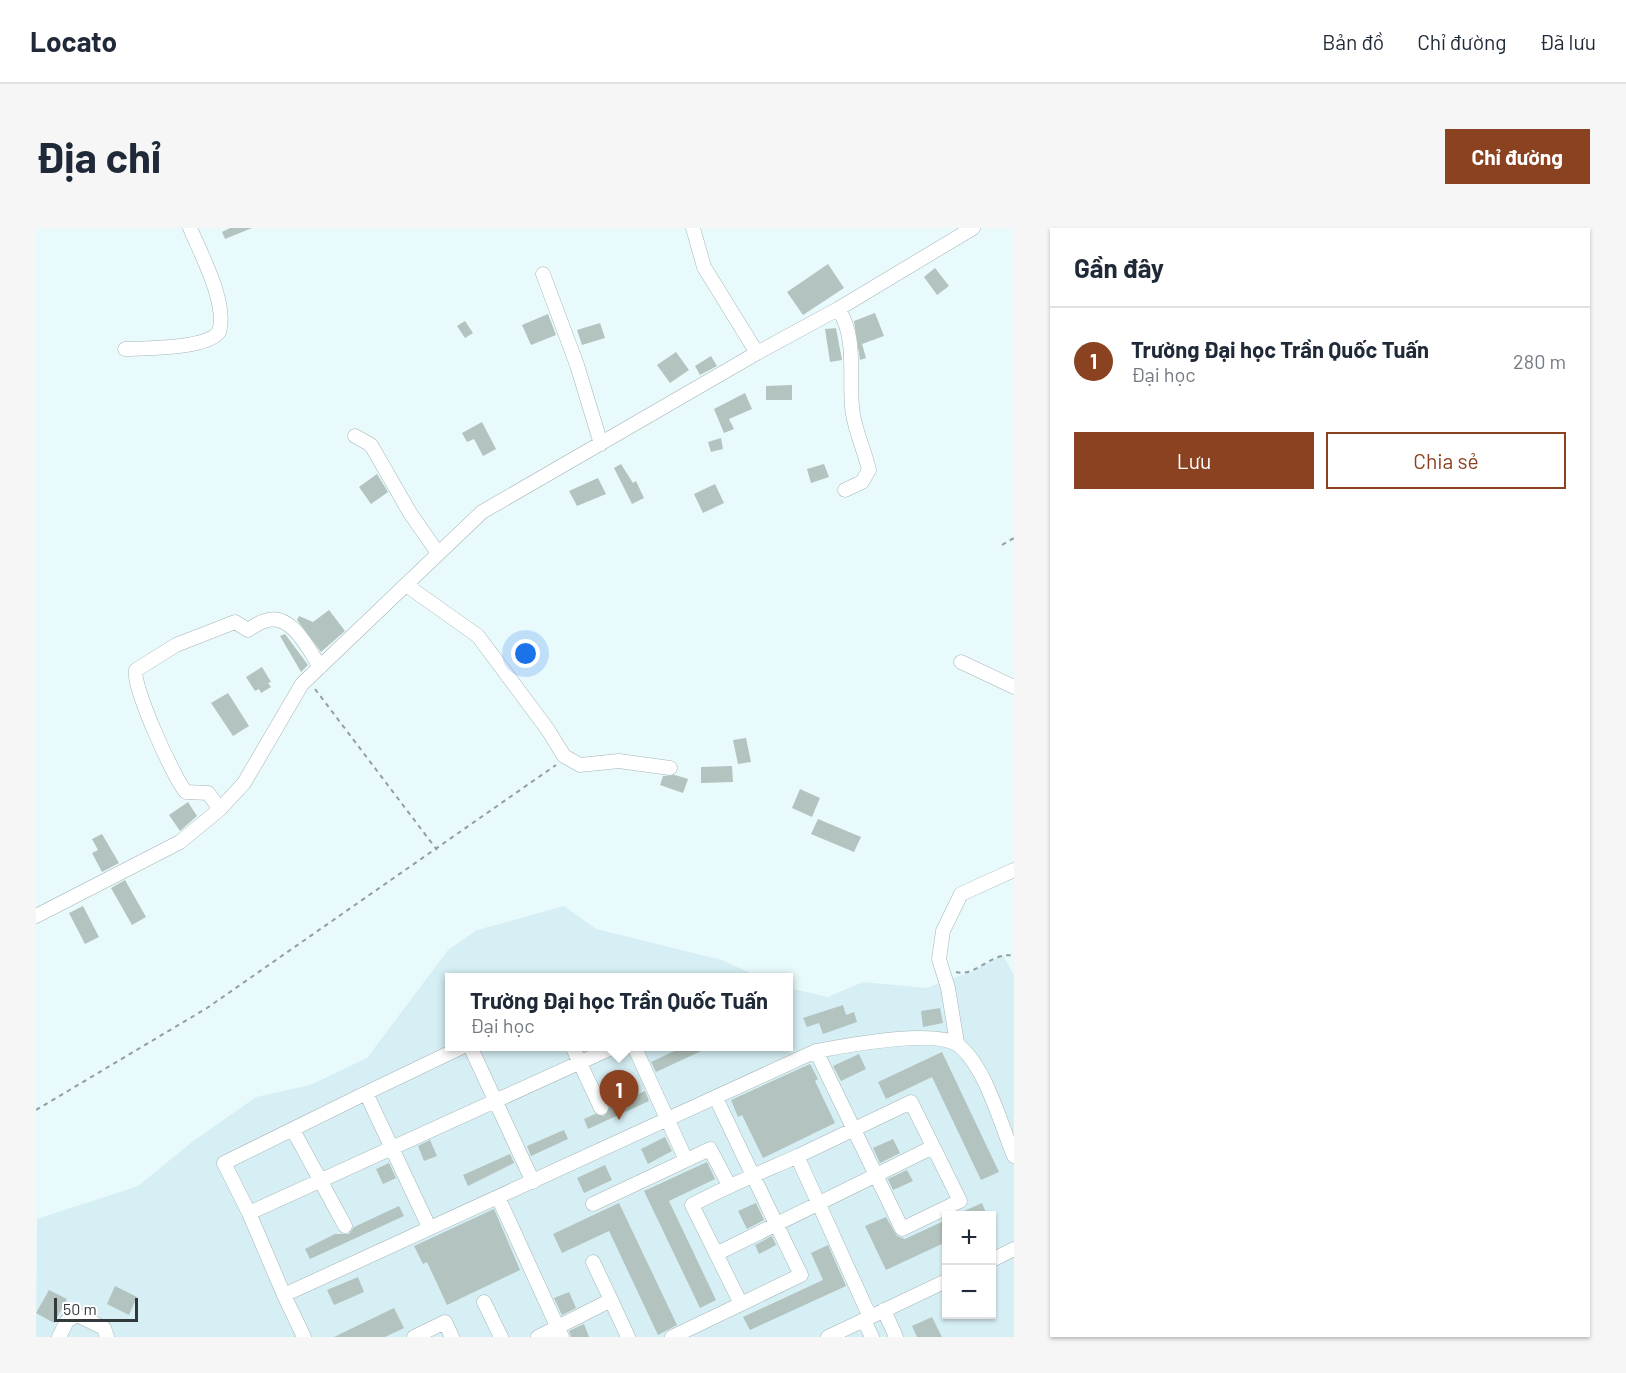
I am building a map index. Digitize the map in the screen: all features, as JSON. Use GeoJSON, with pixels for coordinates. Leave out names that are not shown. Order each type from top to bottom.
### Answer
{"type":"FeatureCollection","features":[{"type":"Feature","properties":{"kind":"street"},"geometry":{"type":"LineString","coordinates":[[125,349],[180,346],[209,339],[219,332],[221,321],[218,299],[190,228]]}},
{"type":"Feature","properties":{"kind":"street"},"geometry":{"type":"LineString","coordinates":[[693,228],[704,267],[757,352]]}},
{"type":"Feature","properties":{"kind":"street"},"geometry":{"type":"LineString","coordinates":[[36,916],[180,842],[220,809],[244,783],[292,699],[308,679],[482,513],[757,352],[838,309],[973,228]]}},
{"type":"Feature","properties":{"kind":"street"},"geometry":{"type":"LineString","coordinates":[[543,274],[577,365],[601,444]]}},
{"type":"Feature","properties":{"kind":"street"},"geometry":{"type":"LineString","coordinates":[[838,309],[845,318],[850,354],[851,405],[869,470],[862,482],[845,490]]}},
{"type":"Feature","properties":{"kind":"street"},"geometry":{"type":"LineString","coordinates":[[355,436],[371,446],[410,513],[438,553]]}},
{"type":"Feature","properties":{"kind":"street"},"geometry":{"type":"LineString","coordinates":[[406,585],[478,636],[566,758],[580,765],[619,761],[670,768]]}},
{"type":"Feature","properties":{"kind":"street"},"geometry":{"type":"LineString","coordinates":[[220,809],[208,793],[186,792],[178,784],[171,762],[140,699],[135,682],[136,670],[176,645],[206,632],[235,622],[248,630],[264,621],[274,619],[299,633],[320,667]]}},
{"type":"Feature","properties":{"kind":"street"},"geometry":{"type":"LineString","coordinates":[[961,662],[1014,687]]}},
{"type":"Feature","properties":{"kind":"street"},"geometry":{"type":"LineString","coordinates":[[1014,870],[961,894],[943,931],[939,959],[948,988],[957,1044],[977,1070],[1014,1156]]}},
{"type":"Feature","properties":{"kind":"street"},"geometry":{"type":"LineString","coordinates":[[284,1295],[816,1051],[885,1039],[934,1039],[957,1044]]}},
{"type":"Feature","properties":{"kind":"street"},"geometry":{"type":"LineString","coordinates":[[304,1337],[249,1213],[224,1163],[455,1051]]}},
{"type":"Feature","properties":{"kind":"street"},"geometry":{"type":"LineString","coordinates":[[472,1051],[533,1182]]}},
{"type":"Feature","properties":{"kind":"street"},"geometry":{"type":"LineString","coordinates":[[574,1051],[601,1108]]}},
{"type":"Feature","properties":{"kind":"street"},"geometry":{"type":"LineString","coordinates":[[249,1213],[323,1182],[607,1051]]}},
{"type":"Feature","properties":{"kind":"street"},"geometry":{"type":"LineString","coordinates":[[636,1051],[686,1160]]}},
{"type":"Feature","properties":{"kind":"street"},"geometry":{"type":"LineString","coordinates":[[741,1304],[692,1205],[729,1185],[797,1156],[852,1129],[911,1102],[960,1201],[902,1229],[852,1129],[816,1051]]}},
{"type":"Feature","properties":{"kind":"street"},"geometry":{"type":"LineString","coordinates":[[366,1093],[429,1227]]}},
{"type":"Feature","properties":{"kind":"street"},"geometry":{"type":"LineString","coordinates":[[672,1337],[801,1275],[716,1098]]}},
{"type":"Feature","properties":{"kind":"street"},"geometry":{"type":"LineString","coordinates":[[293,1130],[345,1226]]}},
{"type":"Feature","properties":{"kind":"street"},"geometry":{"type":"LineString","coordinates":[[716,1254],[933,1147]]}},
{"type":"Feature","properties":{"kind":"street"},"geometry":{"type":"LineString","coordinates":[[592,1204],[710,1149],[729,1185]]}},
{"type":"Feature","properties":{"kind":"street"},"geometry":{"type":"LineString","coordinates":[[797,1156],[867,1318],[872,1337]]}},
{"type":"Feature","properties":{"kind":"street"},"geometry":{"type":"LineString","coordinates":[[498,1197],[560,1332]]}},
{"type":"Feature","properties":{"kind":"street"},"geometry":{"type":"LineString","coordinates":[[996,1258],[1014,1249]]}},
{"type":"Feature","properties":{"kind":"street"},"geometry":{"type":"LineString","coordinates":[[593,1262],[628,1337]]}},
{"type":"Feature","properties":{"kind":"street"},"geometry":{"type":"LineString","coordinates":[[828,1337],[942,1283]]}},
{"type":"Feature","properties":{"kind":"street"},"geometry":{"type":"LineString","coordinates":[[538,1337],[560,1332],[611,1300]]}},
{"type":"Feature","properties":{"kind":"street"},"geometry":{"type":"LineString","coordinates":[[484,1302],[501,1337]]}},
{"type":"Feature","properties":{"kind":"street"},"geometry":{"type":"LineString","coordinates":[[884,1310],[896,1337]]}},
{"type":"Feature","properties":{"kind":"street"},"geometry":{"type":"LineString","coordinates":[[60,1337],[67,1321],[76,1315],[104,1328],[108,1337]]}},
{"type":"Feature","properties":{"kind":"street"},"geometry":{"type":"LineString","coordinates":[[414,1337],[445,1322],[452,1337]]}},
{"type":"Feature","properties":{"kind":"path"},"geometry":{"type":"LineString","coordinates":[[1002,544],[1014,538]]}},
{"type":"Feature","properties":{"kind":"path"},"geometry":{"type":"LineString","coordinates":[[308,679],[437,850]]}},
{"type":"Feature","properties":{"kind":"path"},"geometry":{"type":"LineString","coordinates":[[36,1110],[207,1008],[566,758]]}},
{"type":"Feature","properties":{"kind":"path"},"geometry":{"type":"LineString","coordinates":[[955,971],[959,974],[965,972],[1001,954],[1014,956]]}},
{"type":"Feature","properties":{"kind":"shaded area"},"geometry":{"type":"Polygon","coordinates":[[[564,906],[596,929],[722,960],[750,973],[445,973],[445,1051],[793,1051],[793,989],[828,997],[863,982],[926,988],[973,971],[1003,955],[1014,975],[1014,1337],[36,1337],[37,1219],[138,1186],[192,1142],[256,1097],[310,1085],[367,1058],[448,950],[477,930],[564,906]]]}},
{"type":"Feature","properties":{"kind":"building"},"geometry":{"type":"Polygon","coordinates":[[[230,228],[252,228],[225,239],[222,232],[230,228]]]}},
{"type":"Feature","properties":{"kind":"building"},"geometry":{"type":"Polygon","coordinates":[[[828,264],[844,288],[803,315],[787,292],[828,264]]]}},
{"type":"Feature","properties":{"kind":"building"},"geometry":{"type":"Polygon","coordinates":[[[935,268],[949,286],[937,295],[924,277],[935,268]]]}},
{"type":"Feature","properties":{"kind":"building"},"geometry":{"type":"Polygon","coordinates":[[[875,313],[884,336],[862,344],[866,358],[860,360],[854,321],[875,313]]]}},
{"type":"Feature","properties":{"kind":"building"},"geometry":{"type":"Polygon","coordinates":[[[548,314],[556,335],[531,345],[522,325],[548,314]]]}},
{"type":"Feature","properties":{"kind":"building"},"geometry":{"type":"Polygon","coordinates":[[[465,321],[473,333],[465,338],[457,326],[465,321]]]}},
{"type":"Feature","properties":{"kind":"building"},"geometry":{"type":"Polygon","coordinates":[[[600,323],[605,338],[582,345],[577,330],[600,323]]]}},
{"type":"Feature","properties":{"kind":"building"},"geometry":{"type":"Polygon","coordinates":[[[836,328],[842,360],[830,362],[825,329],[836,328]]]}},
{"type":"Feature","properties":{"kind":"building"},"geometry":{"type":"Polygon","coordinates":[[[676,352],[689,370],[670,383],[657,365],[676,352]]]}},
{"type":"Feature","properties":{"kind":"building"},"geometry":{"type":"Polygon","coordinates":[[[711,356],[717,366],[700,375],[695,366],[711,356]]]}},
{"type":"Feature","properties":{"kind":"building"},"geometry":{"type":"Polygon","coordinates":[[[792,385],[792,400],[766,400],[766,386],[792,385]]]}},
{"type":"Feature","properties":{"kind":"building"},"geometry":{"type":"Polygon","coordinates":[[[745,393],[752,409],[729,419],[734,429],[724,433],[714,409],[745,393]]]}},
{"type":"Feature","properties":{"kind":"building"},"geometry":{"type":"Polygon","coordinates":[[[482,422],[496,449],[483,456],[474,439],[467,442],[462,433],[482,422]]]}},
{"type":"Feature","properties":{"kind":"building"},"geometry":{"type":"Polygon","coordinates":[[[721,438],[723,449],[711,452],[708,442],[721,438]]]}},
{"type":"Feature","properties":{"kind":"building"},"geometry":{"type":"Polygon","coordinates":[[[621,464],[633,483],[636,481],[644,498],[632,504],[614,468],[621,464]]]}},
{"type":"Feature","properties":{"kind":"building"},"geometry":{"type":"Polygon","coordinates":[[[824,464],[829,477],[811,483],[807,469],[824,464]]]}},
{"type":"Feature","properties":{"kind":"building"},"geometry":{"type":"Polygon","coordinates":[[[377,474],[388,492],[371,504],[359,487],[377,474]]]}},
{"type":"Feature","properties":{"kind":"building"},"geometry":{"type":"Polygon","coordinates":[[[598,478],[606,494],[577,506],[569,491],[598,478]]]}},
{"type":"Feature","properties":{"kind":"building"},"geometry":{"type":"Polygon","coordinates":[[[715,484],[724,503],[703,513],[694,494],[715,484]]]}},
{"type":"Feature","properties":{"kind":"building"},"geometry":{"type":"Polygon","coordinates":[[[329,610],[345,631],[321,652],[297,620],[299,616],[313,622],[329,610]]]}},
{"type":"Feature","properties":{"kind":"building"},"geometry":{"type":"Polygon","coordinates":[[[285,634],[308,665],[301,672],[280,636],[285,634]]]}},
{"type":"Feature","properties":{"kind":"building"},"geometry":{"type":"Polygon","coordinates":[[[262,667],[271,682],[268,683],[271,687],[261,693],[259,689],[255,691],[246,677],[262,667]]]}},
{"type":"Feature","properties":{"kind":"building"},"geometry":{"type":"Polygon","coordinates":[[[228,693],[249,726],[233,736],[211,703],[228,693]]]}},
{"type":"Feature","properties":{"kind":"building"},"geometry":{"type":"Polygon","coordinates":[[[746,738],[751,762],[738,764],[733,740],[746,738]]]}},
{"type":"Feature","properties":{"kind":"building"},"geometry":{"type":"Polygon","coordinates":[[[732,766],[733,782],[701,783],[701,767],[732,766]]]}},
{"type":"Feature","properties":{"kind":"building"},"geometry":{"type":"Polygon","coordinates":[[[675,775],[688,779],[683,793],[660,785],[663,776],[675,775]]]}},
{"type":"Feature","properties":{"kind":"building"},"geometry":{"type":"Polygon","coordinates":[[[800,789],[820,798],[812,817],[792,808],[800,789]]]}},
{"type":"Feature","properties":{"kind":"building"},"geometry":{"type":"Polygon","coordinates":[[[188,802],[197,816],[180,831],[169,815],[188,802]]]}},
{"type":"Feature","properties":{"kind":"building"},"geometry":{"type":"Polygon","coordinates":[[[818,819],[861,837],[854,852],[811,834],[818,819]]]}},
{"type":"Feature","properties":{"kind":"building"},"geometry":{"type":"Polygon","coordinates":[[[102,834],[119,863],[102,872],[92,853],[98,850],[92,839],[102,834]]]}},
{"type":"Feature","properties":{"kind":"building"},"geometry":{"type":"Polygon","coordinates":[[[125,880],[146,917],[132,925],[111,888],[125,880]]]}},
{"type":"Feature","properties":{"kind":"building"},"geometry":{"type":"Polygon","coordinates":[[[83,906],[99,937],[85,944],[69,913],[83,906]]]}},
{"type":"Feature","properties":{"kind":"building"},"geometry":{"type":"Polygon","coordinates":[[[843,1005],[846,1015],[854,1012],[857,1022],[823,1034],[819,1023],[807,1027],[803,1018],[843,1005]]]}},
{"type":"Feature","properties":{"kind":"building"},"geometry":{"type":"Polygon","coordinates":[[[940,1008],[943,1023],[923,1027],[921,1011],[940,1008]]]}},
{"type":"Feature","properties":{"kind":"building"},"geometry":{"type":"Polygon","coordinates":[[[674,1051],[701,1051],[656,1072],[651,1062],[674,1051]]]}},
{"type":"Feature","properties":{"kind":"building"},"geometry":{"type":"Polygon","coordinates":[[[942,1052],[999,1172],[981,1180],[932,1077],[886,1099],[878,1082],[942,1052]]]}},
{"type":"Feature","properties":{"kind":"building"},"geometry":{"type":"Polygon","coordinates":[[[859,1054],[866,1069],[841,1081],[833,1066],[859,1054]]]}},
{"type":"Feature","properties":{"kind":"building"},"geometry":{"type":"Polygon","coordinates":[[[810,1064],[818,1079],[815,1081],[835,1123],[763,1158],[742,1115],[738,1117],[731,1100],[810,1064]]]}},
{"type":"Feature","properties":{"kind":"building"},"geometry":{"type":"Polygon","coordinates":[[[645,1091],[649,1101],[588,1129],[584,1119],[595,1114],[604,1116],[610,1107],[645,1091]]]}},
{"type":"Feature","properties":{"kind":"building"},"geometry":{"type":"Polygon","coordinates":[[[564,1130],[568,1139],[531,1156],[527,1146],[564,1130]]]}},
{"type":"Feature","properties":{"kind":"building"},"geometry":{"type":"Polygon","coordinates":[[[665,1137],[672,1151],[648,1164],[641,1149],[665,1137]]]}},
{"type":"Feature","properties":{"kind":"building"},"geometry":{"type":"Polygon","coordinates":[[[893,1139],[900,1153],[880,1163],[873,1148],[893,1139]]]}},
{"type":"Feature","properties":{"kind":"building"},"geometry":{"type":"Polygon","coordinates":[[[430,1140],[437,1156],[424,1161],[418,1146],[430,1140]]]}},
{"type":"Feature","properties":{"kind":"building"},"geometry":{"type":"Polygon","coordinates":[[[510,1154],[514,1163],[468,1186],[463,1175],[510,1154]]]}},
{"type":"Feature","properties":{"kind":"building"},"geometry":{"type":"Polygon","coordinates":[[[707,1162],[715,1179],[669,1201],[716,1300],[700,1308],[644,1191],[707,1162]]]}},
{"type":"Feature","properties":{"kind":"building"},"geometry":{"type":"Polygon","coordinates":[[[389,1163],[396,1178],[383,1184],[376,1169],[389,1163]]]}},
{"type":"Feature","properties":{"kind":"building"},"geometry":{"type":"Polygon","coordinates":[[[605,1165],[612,1180],[584,1193],[577,1178],[605,1165]]]}},
{"type":"Feature","properties":{"kind":"building"},"geometry":{"type":"Polygon","coordinates":[[[907,1170],[913,1181],[893,1190],[888,1179],[907,1170]]]}},
{"type":"Feature","properties":{"kind":"building"},"geometry":{"type":"Polygon","coordinates":[[[619,1203],[677,1325],[658,1335],[609,1231],[562,1253],[553,1234],[619,1203]]]}},
{"type":"Feature","properties":{"kind":"building"},"geometry":{"type":"Polygon","coordinates":[[[756,1203],[764,1220],[747,1229],[738,1211],[756,1203]]]}},
{"type":"Feature","properties":{"kind":"building"},"geometry":{"type":"Polygon","coordinates":[[[982,1203],[985,1211],[964,1211],[982,1203]]]}},
{"type":"Feature","properties":{"kind":"building"},"geometry":{"type":"Polygon","coordinates":[[[399,1206],[404,1216],[310,1259],[305,1249],[335,1234],[349,1234],[354,1227],[399,1206]]]}},
{"type":"Feature","properties":{"kind":"building"},"geometry":{"type":"Polygon","coordinates":[[[494,1209],[520,1270],[447,1305],[427,1262],[423,1264],[414,1246],[494,1209]]]}},
{"type":"Feature","properties":{"kind":"building"},"geometry":{"type":"Polygon","coordinates":[[[886,1217],[897,1236],[905,1239],[942,1222],[942,1244],[886,1270],[865,1226],[886,1217]]]}},
{"type":"Feature","properties":{"kind":"building"},"geometry":{"type":"Polygon","coordinates":[[[772,1236],[776,1245],[759,1254],[755,1245],[772,1236]]]}},
{"type":"Feature","properties":{"kind":"building"},"geometry":{"type":"Polygon","coordinates":[[[828,1245],[846,1286],[750,1330],[743,1317],[823,1280],[811,1253],[828,1245]]]}},
{"type":"Feature","properties":{"kind":"building"},"geometry":{"type":"Polygon","coordinates":[[[358,1277],[364,1292],[334,1305],[327,1290],[358,1277]]]}},
{"type":"Feature","properties":{"kind":"building"},"geometry":{"type":"Polygon","coordinates":[[[115,1286],[137,1297],[129,1315],[107,1304],[115,1286]]]}},
{"type":"Feature","properties":{"kind":"building"},"geometry":{"type":"Polygon","coordinates":[[[49,1290],[67,1299],[54,1323],[36,1313],[49,1290]]]}},
{"type":"Feature","properties":{"kind":"building"},"geometry":{"type":"Polygon","coordinates":[[[569,1292],[576,1308],[562,1315],[554,1298],[569,1292]]]}},
{"type":"Feature","properties":{"kind":"building"},"geometry":{"type":"Polygon","coordinates":[[[394,1308],[404,1328],[385,1337],[334,1337],[394,1308]]]}},
{"type":"Feature","properties":{"kind":"building"},"geometry":{"type":"Polygon","coordinates":[[[932,1317],[942,1337],[917,1337],[912,1326],[932,1317]]]}},
{"type":"Feature","properties":{"kind":"building"},"geometry":{"type":"Polygon","coordinates":[[[584,1324],[589,1337],[571,1337],[569,1331],[584,1324]]]}},
{"type":"Feature","properties":{"kind":"place","name":"Trường Đại học Trần Quốc Tuấn"},"geometry":{"type":"Point","coordinates":[619,1120]}}]}
